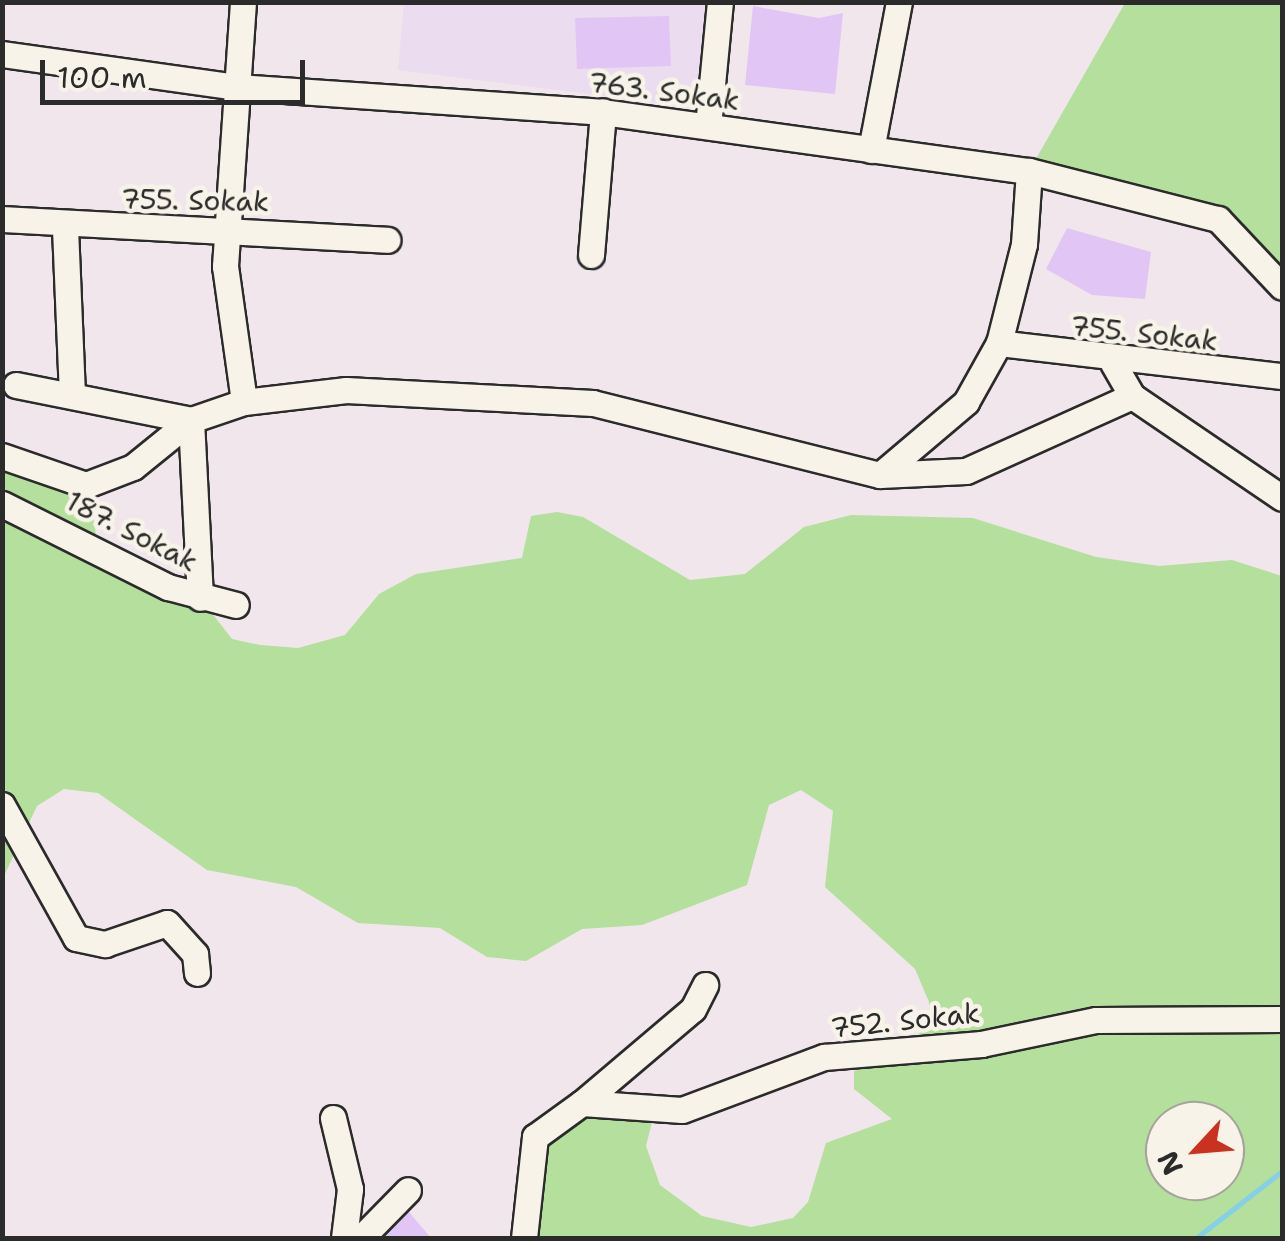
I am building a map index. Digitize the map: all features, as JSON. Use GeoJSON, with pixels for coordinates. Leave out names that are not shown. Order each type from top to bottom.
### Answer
{"type":"FeatureCollection","features":[{"type":"Feature","properties":{"kind":"street"},"geometry":{"type":"LineString","coordinates":[[243,2],[227,228],[244,402]]}},
{"type":"Feature","properties":{"kind":"street"},"geometry":{"type":"LineString","coordinates":[[708,126],[720,2]]}},
{"type":"Feature","properties":{"kind":"street"},"geometry":{"type":"LineString","coordinates":[[871,150],[899,2]]}},
{"type":"Feature","properties":{"kind":"street","name":"763. Sokak"},"geometry":{"type":"LineString","coordinates":[[2,54],[238,87],[603,112],[1029,171],[1218,220],[1282,286]]}},
{"type":"Feature","properties":{"kind":"street"},"geometry":{"type":"LineString","coordinates":[[591,255],[603,112]]}},
{"type":"Feature","properties":{"kind":"street"},"geometry":{"type":"LineString","coordinates":[[880,475],[966,402],[999,343],[1024,244],[1029,171]]}},
{"type":"Feature","properties":{"kind":"street","name":"755. Sokak"},"geometry":{"type":"LineString","coordinates":[[2,219],[65,228],[227,228],[386,240]]}},
{"type":"Feature","properties":{"kind":"street"},"geometry":{"type":"LineString","coordinates":[[65,228],[72,392]]}},
{"type":"Feature","properties":{"kind":"street","name":"755. Sokak"},"geometry":{"type":"LineString","coordinates":[[999,343],[1113,363],[1282,376]]}},
{"type":"Feature","properties":{"kind":"street"},"geometry":{"type":"LineString","coordinates":[[1113,363],[1132,396],[1282,498]]}},
{"type":"Feature","properties":{"kind":"street"},"geometry":{"type":"LineString","coordinates":[[16,385],[72,392],[191,420]]}},
{"type":"Feature","properties":{"kind":"street"},"geometry":{"type":"LineString","coordinates":[[2,456],[86,485],[133,468],[191,420],[244,402],[346,390],[594,403],[880,475],[966,471],[1132,396]]}},
{"type":"Feature","properties":{"kind":"street"},"geometry":{"type":"LineString","coordinates":[[191,420],[200,598]]}},
{"type":"Feature","properties":{"kind":"street","name":"187. Sokak"},"geometry":{"type":"LineString","coordinates":[[2,504],[200,598],[236,606]]}},
{"type":"Feature","properties":{"kind":"street"},"geometry":{"type":"LineString","coordinates":[[2,805],[76,938],[105,944],[167,923],[195,954],[196,973]]}},
{"type":"Feature","properties":{"kind":"street"},"geometry":{"type":"LineString","coordinates":[[524,1238],[535,1137],[582,1103],[693,1009],[706,985]]}},
{"type":"Feature","properties":{"kind":"street","name":"752. Sokak"},"geometry":{"type":"LineString","coordinates":[[582,1103],[682,1110],[824,1057],[981,1044],[1096,1020],[1282,1019]]}},
{"type":"Feature","properties":{"kind":"street"},"geometry":{"type":"LineString","coordinates":[[333,1118],[350,1189],[344,1238]]}},
{"type":"Feature","properties":{"kind":"street"},"geometry":{"type":"LineString","coordinates":[[361,1238],[408,1190]]}},
{"type":"Feature","properties":{"kind":"shaded area"},"geometry":{"type":"Polygon","coordinates":[[[404,3],[713,3],[703,108],[398,70],[404,3]]]}},
{"type":"Feature","properties":{"kind":"green space"},"geometry":{"type":"Polygon","coordinates":[[[1125,3],[1282,3],[1282,287],[1242,237],[1029,171],[1125,3]]]}},
{"type":"Feature","properties":{"kind":"green space"},"geometry":{"type":"Polygon","coordinates":[[[3,456],[66,481],[94,519],[97,546],[200,598],[232,639],[260,645],[298,648],[345,635],[379,594],[416,574],[522,558],[531,516],[557,512],[583,517],[690,580],[745,574],[804,527],[851,515],[973,518],[1096,557],[1159,566],[1232,560],[1282,576],[1282,1238],[524,1238],[527,1160],[564,1111],[654,1114],[646,1146],[660,1185],[702,1216],[751,1227],[793,1218],[808,1202],[826,1143],[892,1119],[854,1089],[854,1071],[891,1062],[930,1023],[929,1002],[915,969],[825,887],[833,811],[801,790],[769,805],[747,885],[642,925],[582,929],[526,961],[487,957],[440,928],[358,923],[296,887],[207,870],[98,793],[64,789],[37,806],[3,878],[3,456]]]}},
{"type":"Feature","properties":{"kind":"building"},"geometry":{"type":"Polygon","coordinates":[[[753,6],[819,18],[843,13],[835,94],[745,85],[753,6]]]}},
{"type":"Feature","properties":{"kind":"building"},"geometry":{"type":"Polygon","coordinates":[[[669,16],[671,66],[577,69],[575,18],[669,16]]]}},
{"type":"Feature","properties":{"kind":"building"},"geometry":{"type":"Polygon","coordinates":[[[1067,228],[1151,252],[1145,299],[1092,295],[1046,269],[1067,228]]]}},
{"type":"Feature","properties":{"kind":"building"},"geometry":{"type":"Polygon","coordinates":[[[409,1212],[431,1238],[383,1238],[409,1212]]]}},
{"type":"Feature","properties":{"kind":"waterway"},"geometry":{"type":"LineString","coordinates":[[1196,1238],[1282,1171]]}}]}
